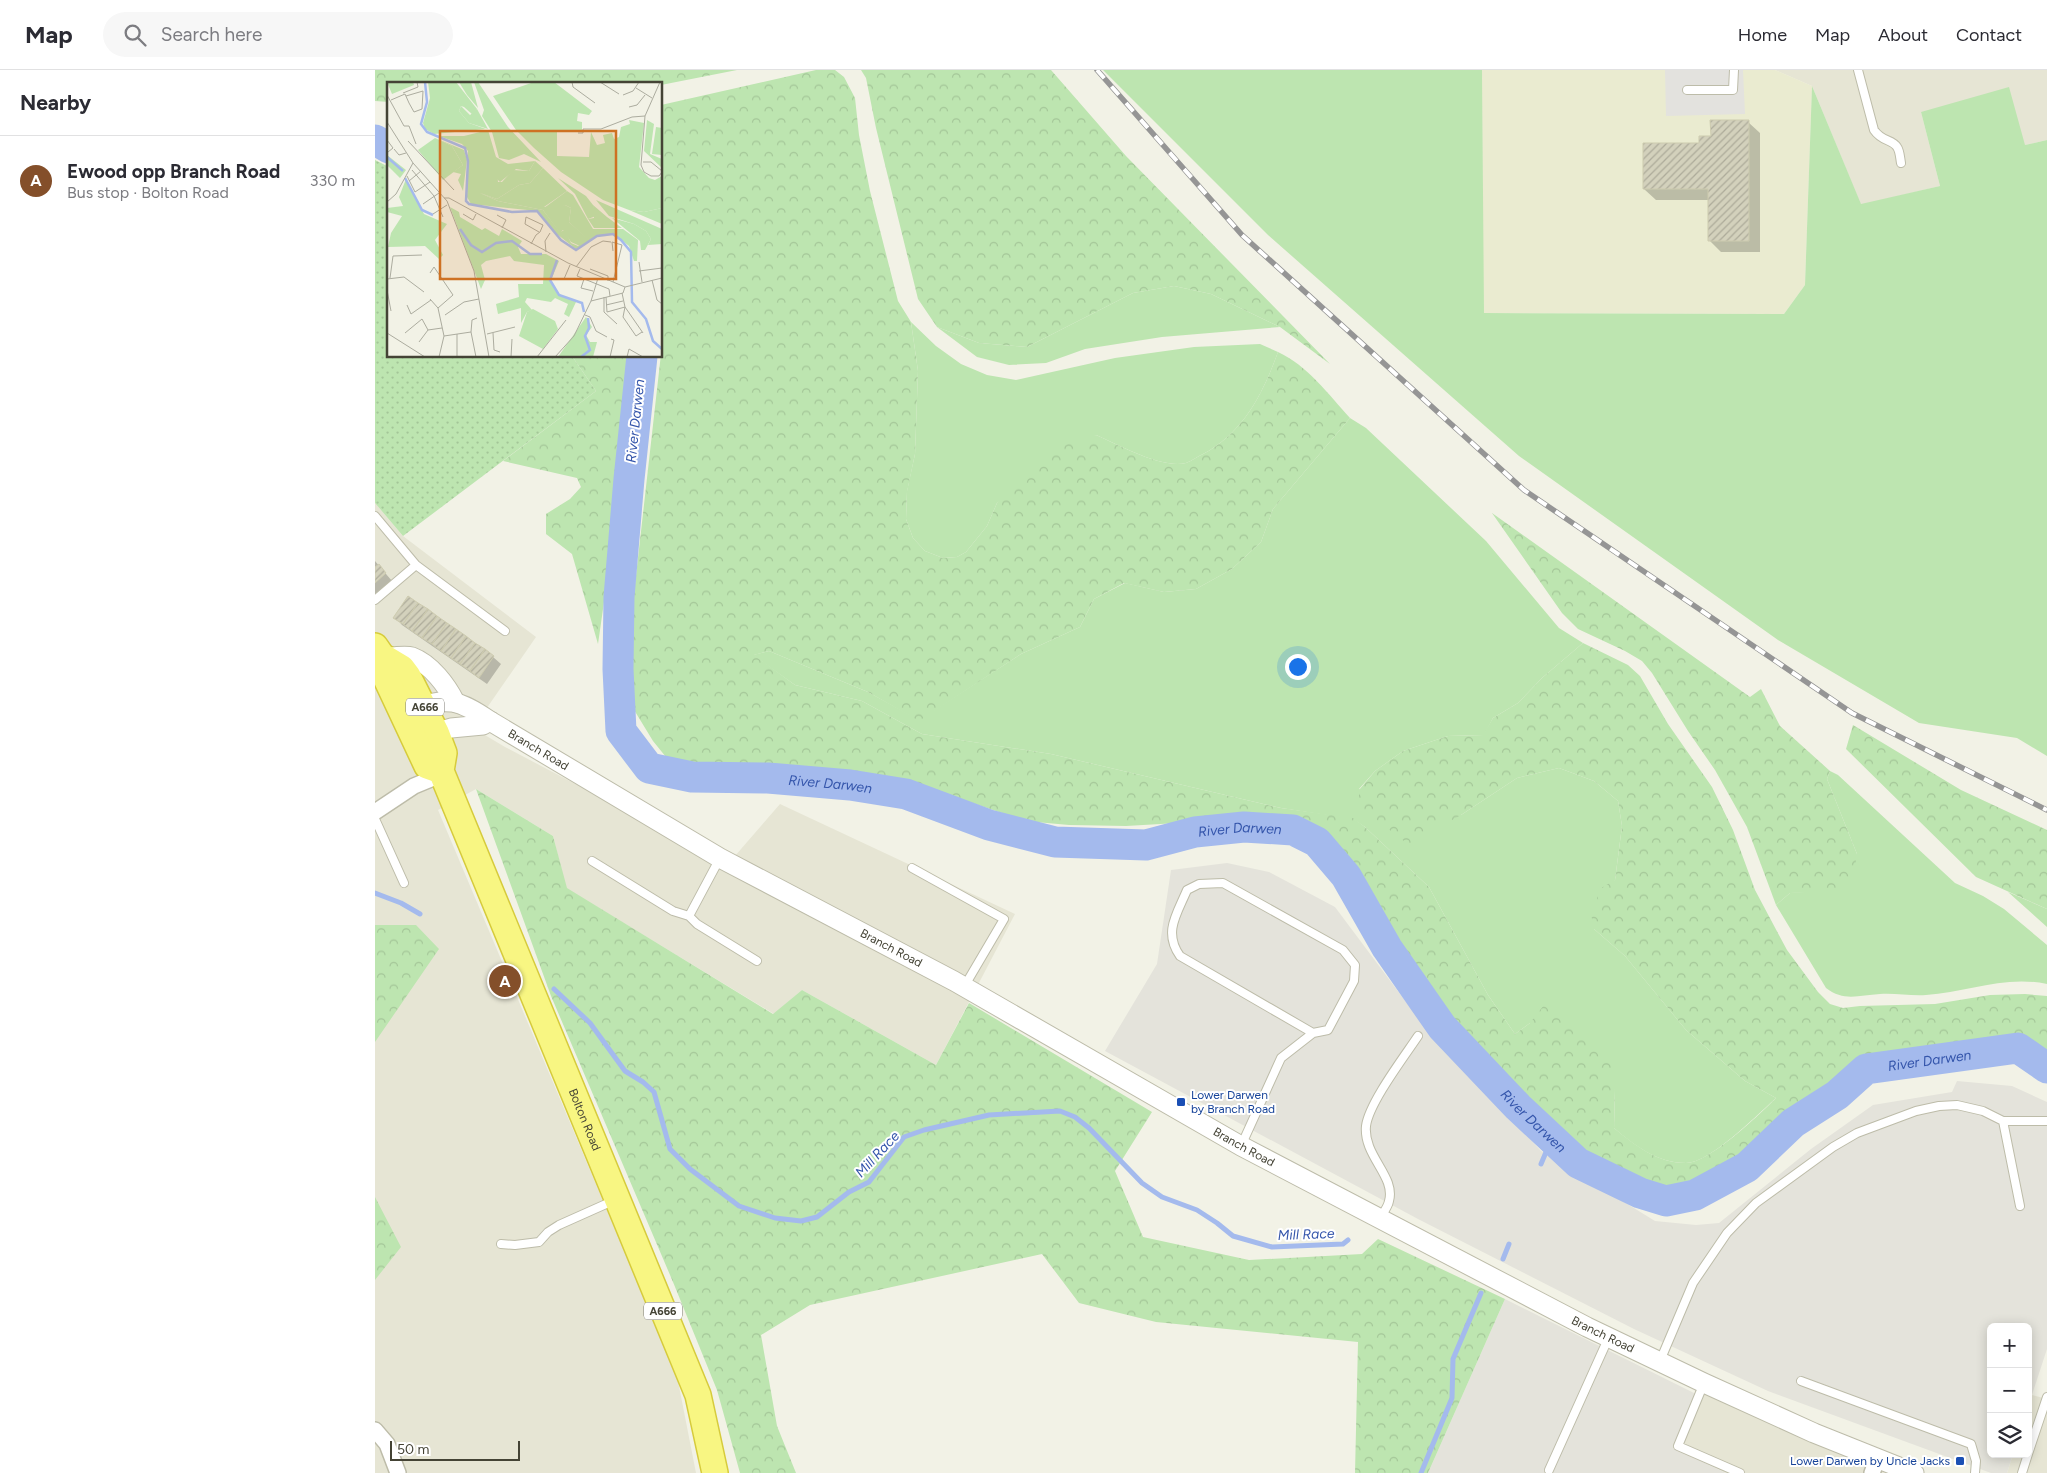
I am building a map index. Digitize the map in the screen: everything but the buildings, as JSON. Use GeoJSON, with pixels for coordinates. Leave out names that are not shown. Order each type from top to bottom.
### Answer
{"type":"FeatureCollection","features":[{"type":"Feature","properties":{"kind":"highway","name":"Bolton Road"},"geometry":{"type":"LineString","coordinates":[[379,653],[383,672],[413,709],[425,736],[444,753],[442,773],[616,1200],[698,1395],[715,1473]]}},
{"type":"Feature","properties":{"kind":"street"},"geometry":{"type":"LineString","coordinates":[[379,653],[412,657],[439,677],[455,702]]}},
{"type":"Feature","properties":{"kind":"street","name":"Branch Road"},"geometry":{"type":"LineString","coordinates":[[413,709],[438,702],[465,704],[490,721],[720,858],[964,987],[1241,1146],[1609,1337],[1704,1384],[1875,1466],[1914,1473]]}},
{"type":"Feature","properties":{"kind":"street"},"geometry":{"type":"LineString","coordinates":[[425,736],[464,726],[483,725],[490,721]]}},
{"type":"Feature","properties":{"kind":"street"},"geometry":{"type":"LineString","coordinates":[[375,812],[414,786],[442,773]]}},
{"type":"Feature","properties":{"kind":"street"},"geometry":{"type":"LineString","coordinates":[[375,1430],[387,1444],[398,1473]]}},
{"type":"Feature","properties":{"kind":"lane"},"geometry":{"type":"LineString","coordinates":[[1687,90],[1733,90],[1734,70]]}},
{"type":"Feature","properties":{"kind":"lane"},"geometry":{"type":"LineString","coordinates":[[1859,70],[1875,130],[1880,138],[1894,143],[1898,148],[1901,163]]}},
{"type":"Feature","properties":{"kind":"lane"},"geometry":{"type":"LineString","coordinates":[[375,516],[415,565],[505,631]]}},
{"type":"Feature","properties":{"kind":"lane"},"geometry":{"type":"LineString","coordinates":[[375,600],[415,565]]}},
{"type":"Feature","properties":{"kind":"lane"},"geometry":{"type":"LineString","coordinates":[[375,819],[404,883]]}},
{"type":"Feature","properties":{"kind":"lane"},"geometry":{"type":"LineString","coordinates":[[689,916],[720,858]]}},
{"type":"Feature","properties":{"kind":"lane"},"geometry":{"type":"LineString","coordinates":[[592,860],[673,911],[689,916],[697,924],[757,961]]}},
{"type":"Feature","properties":{"kind":"lane"},"geometry":{"type":"LineString","coordinates":[[912,868],[1004,919],[964,987]]}},
{"type":"Feature","properties":{"kind":"lane"},"geometry":{"type":"LineString","coordinates":[[1241,1146],[1281,1058],[1313,1033],[1328,1030],[1354,981],[1355,965],[1343,950],[1223,883],[1199,884],[1187,890],[1173,922],[1171,933],[1173,946],[1180,956],[1313,1033]]}},
{"type":"Feature","properties":{"kind":"lane"},"geometry":{"type":"LineString","coordinates":[[1380,1218],[1390,1201],[1389,1184],[1366,1141],[1369,1111],[1417,1036]]}},
{"type":"Feature","properties":{"kind":"lane"},"geometry":{"type":"LineString","coordinates":[[1660,1362],[1693,1284],[1727,1233],[1756,1204],[1833,1147],[1857,1133],[1917,1111],[1939,1106],[1957,1105],[1983,1111],[2003,1121],[2047,1121]]}},
{"type":"Feature","properties":{"kind":"lane"},"geometry":{"type":"LineString","coordinates":[[2003,1121],[2020,1206]]}},
{"type":"Feature","properties":{"kind":"lane"},"geometry":{"type":"LineString","coordinates":[[501,1244],[515,1245],[539,1242],[547,1232],[559,1225],[616,1200]]}},
{"type":"Feature","properties":{"kind":"lane"},"geometry":{"type":"LineString","coordinates":[[1549,1470],[1609,1337]]}},
{"type":"Feature","properties":{"kind":"lane"},"geometry":{"type":"LineString","coordinates":[[1801,1381],[1971,1444],[1976,1461],[1975,1473]]}},
{"type":"Feature","properties":{"kind":"lane"},"geometry":{"type":"LineString","coordinates":[[1704,1384],[1678,1446],[1740,1473]]}},
{"type":"Feature","properties":{"kind":"lane"},"geometry":{"type":"LineString","coordinates":[[2032,1442],[2047,1397]]}},
{"type":"Feature","properties":{"kind":"lane"},"geometry":{"type":"LineString","coordinates":[[2022,1473],[2027,1458]]}},
{"type":"Feature","properties":{"kind":"shaded area"},"geometry":{"type":"Polygon","coordinates":[[[1482,70],[1775,70],[1812,86],[1805,285],[1784,314],[1483,313],[1482,70]]]}},
{"type":"Feature","properties":{"kind":"shaded area"},"geometry":{"type":"Polygon","coordinates":[[[1665,70],[1743,70],[1745,114],[1666,116],[1665,70]]]}},
{"type":"Feature","properties":{"kind":"shaded area"},"geometry":{"type":"Polygon","coordinates":[[[1775,70],[2047,70],[2047,140],[2025,145],[1921,112],[1940,186],[1861,205],[1812,86],[1775,70]]]}},
{"type":"Feature","properties":{"kind":"shaded area"},"geometry":{"type":"Polygon","coordinates":[[[375,503],[403,536],[536,637],[473,728],[505,747],[728,864],[780,804],[1015,914],[936,1065],[802,990],[774,1014],[566,888],[553,836],[476,789],[438,810],[677,1376],[696,1473],[375,1473],[375,503]]]}},
{"type":"Feature","properties":{"kind":"shaded area"},"geometry":{"type":"Polygon","coordinates":[[[1227,863],[1269,872],[1335,907],[1415,1014],[1541,1151],[1655,1221],[1696,1225],[1719,1223],[1811,1149],[1873,1105],[1952,1092],[1957,1081],[2012,1086],[2047,1102],[2047,1349],[2032,1395],[2032,1323],[1987,1323],[1987,1458],[2012,1458],[2007,1473],[1991,1473],[1768,1391],[1634,1329],[1418,1219],[1105,1051],[1157,964],[1171,870],[1227,863]]]}},
{"type":"Feature","properties":{"kind":"shaded area"},"geometry":{"type":"Polygon","coordinates":[[[1505,1299],[1696,1394],[1673,1448],[1726,1473],[1428,1473],[1505,1299]]]}},
{"type":"Feature","properties":{"kind":"shaded area"},"geometry":{"type":"Polygon","coordinates":[[[1699,1386],[1860,1462],[1892,1473],[1726,1473],[1672,1448],[1699,1386]]]}},
{"type":"Feature","properties":{"kind":"shaded area"},"geometry":{"type":"Polygon","coordinates":[[[2032,1395],[2047,1399],[2047,1473],[2007,1473],[2012,1458],[2032,1458],[2032,1395]]]}},
{"type":"Feature","properties":{"kind":"green space"},"geometry":{"type":"Polygon","coordinates":[[[375,70],[737,70],[663,85],[663,82],[387,82],[387,102],[375,101],[375,70]]]}},
{"type":"Feature","properties":{"kind":"green space"},"geometry":{"type":"Polygon","coordinates":[[[816,70],[835,70],[844,77],[855,98],[859,135],[870,191],[898,301],[911,322],[918,371],[915,454],[907,492],[906,519],[913,538],[925,551],[943,558],[957,557],[966,552],[987,526],[997,503],[1021,479],[1065,445],[1096,435],[1141,455],[1165,463],[1186,463],[1203,454],[1230,435],[1241,423],[1266,382],[1278,352],[1308,373],[1326,390],[1350,418],[1273,509],[1261,542],[1232,569],[1196,589],[1164,592],[1124,583],[1094,599],[1080,627],[1021,654],[919,721],[868,692],[769,651],[754,655],[795,685],[862,701],[922,734],[1051,754],[1281,808],[1353,818],[1429,887],[1488,995],[1515,1034],[1530,1023],[1544,1005],[1557,1008],[1592,1042],[1611,1065],[1615,1090],[1614,1128],[1638,1147],[1665,1160],[1686,1163],[1696,1161],[1733,1137],[1776,1098],[1745,1081],[1686,1030],[1625,956],[1594,929],[1591,914],[1601,888],[1615,880],[1622,826],[1618,801],[1594,781],[1559,768],[1517,778],[1461,815],[1409,845],[1359,806],[1359,790],[1375,771],[1403,751],[1448,736],[1483,735],[1493,718],[1518,703],[1542,678],[1583,643],[1628,665],[1640,676],[1668,724],[1712,787],[1733,830],[1755,890],[1787,950],[1818,992],[1830,1004],[1843,1008],[1935,1004],[1990,995],[2025,994],[2047,996],[2047,1061],[2020,1043],[1864,1064],[1742,1161],[1685,1190],[1662,1193],[1632,1186],[1598,1165],[1445,1018],[1360,883],[1328,843],[1299,826],[1264,818],[1126,826],[1069,825],[1025,821],[899,778],[841,769],[732,768],[670,762],[653,741],[628,700],[631,620],[661,358],[663,358],[663,105],[816,70]]]}},
{"type":"Feature","properties":{"kind":"green space"},"geometry":{"type":"Polygon","coordinates":[[[861,70],[1051,70],[1126,156],[1330,364],[1280,327],[1211,294],[1174,286],[1133,293],[1027,347],[979,343],[937,327],[918,299],[876,128],[866,78],[861,70]]]}},
{"type":"Feature","properties":{"kind":"green space"},"geometry":{"type":"Polygon","coordinates":[[[1103,70],[1482,70],[1484,313],[1784,314],[1805,285],[1812,86],[1861,204],[1940,186],[1921,112],[2009,87],[2025,145],[2047,140],[2047,756],[2017,738],[1919,723],[1778,640],[1519,456],[1268,235],[1103,70]]]}},
{"type":"Feature","properties":{"kind":"green space"},"geometry":{"type":"Polygon","coordinates":[[[375,160],[387,166],[387,358],[573,358],[596,391],[403,536],[375,503],[375,160]]]}},
{"type":"Feature","properties":{"kind":"green space"},"geometry":{"type":"Polygon","coordinates":[[[1174,286],[1211,294],[1280,327],[1162,337],[1085,349],[1046,363],[1009,365],[977,357],[937,327],[979,343],[1027,347],[1133,293],[1174,286]]]}},
{"type":"Feature","properties":{"kind":"green space"},"geometry":{"type":"Polygon","coordinates":[[[911,322],[936,346],[961,364],[987,375],[1016,380],[1115,358],[1194,347],[1260,344],[1278,352],[1266,382],[1241,423],[1230,435],[1203,454],[1186,463],[1165,463],[1141,455],[1096,435],[997,503],[987,526],[966,552],[957,557],[943,558],[925,551],[913,538],[906,519],[907,491],[915,454],[918,371],[911,322]]]}},
{"type":"Feature","properties":{"kind":"green space"},"geometry":{"type":"Polygon","coordinates":[[[573,358],[631,358],[615,552],[605,595],[598,644],[572,554],[546,534],[546,514],[570,499],[581,487],[577,478],[503,461],[596,391],[573,358]]]}},
{"type":"Feature","properties":{"kind":"green space"},"geometry":{"type":"Polygon","coordinates":[[[1350,418],[1366,428],[1486,541],[1559,628],[1583,643],[1542,678],[1518,703],[1493,718],[1484,735],[1448,736],[1403,751],[1375,771],[1359,789],[1461,815],[1517,778],[1559,768],[1594,781],[1618,801],[1622,826],[1615,880],[1594,929],[1625,956],[1686,1030],[1745,1081],[1776,1098],[1733,1137],[1696,1161],[1686,1163],[1665,1160],[1638,1147],[1614,1128],[1615,1090],[1530,1023],[1515,1034],[1488,995],[1429,887],[1365,827],[1353,819],[1281,808],[1051,754],[922,734],[862,701],[795,685],[753,655],[769,651],[868,692],[919,720],[1021,654],[1080,627],[1094,599],[1125,583],[1164,592],[1196,589],[1232,569],[1261,542],[1273,509],[1350,418]]]}},
{"type":"Feature","properties":{"kind":"green space"},"geometry":{"type":"Polygon","coordinates":[[[1492,513],[1750,697],[1761,689],[1780,726],[1830,771],[1827,779],[1857,854],[1853,881],[1834,892],[1790,893],[1776,905],[1747,827],[1715,770],[1652,673],[1642,661],[1578,629],[1562,613],[1492,513]]]}},
{"type":"Feature","properties":{"kind":"green space"},"geometry":{"type":"Polygon","coordinates":[[[1853,725],[1961,790],[2047,830],[2047,909],[1976,877],[1846,749],[1853,725]]]}},
{"type":"Feature","properties":{"kind":"green space"},"geometry":{"type":"Polygon","coordinates":[[[1830,771],[1838,775],[1955,883],[1983,896],[2004,909],[2047,945],[2047,984],[2031,982],[2001,983],[1926,995],[1886,994],[1852,997],[1839,995],[1826,988],[1776,905],[1790,893],[1804,892],[1857,854],[1827,779],[1830,771]]]}},
{"type":"Feature","properties":{"kind":"green space"},"geometry":{"type":"Polygon","coordinates":[[[476,789],[553,836],[567,888],[773,1014],[802,990],[936,1065],[969,1003],[1152,1112],[1115,1171],[1143,1237],[1249,1260],[1362,1254],[1378,1239],[1505,1299],[1428,1473],[1355,1473],[1358,1342],[1156,1322],[1079,1303],[1042,1254],[810,1305],[761,1335],[777,1426],[796,1473],[740,1473],[717,1390],[551,996],[476,789]]]}},
{"type":"Feature","properties":{"kind":"green space"},"geometry":{"type":"Polygon","coordinates":[[[2008,892],[2047,909],[2047,927],[2008,892]]]}},
{"type":"Feature","properties":{"kind":"green space"},"geometry":{"type":"Polygon","coordinates":[[[375,925],[416,925],[439,949],[375,1042],[375,925]]]}},
{"type":"Feature","properties":{"kind":"green space"},"geometry":{"type":"Polygon","coordinates":[[[375,1197],[401,1247],[375,1280],[375,1197]]]}},
{"type":"Feature","properties":{"kind":"waterway","name":"River Darwen"},"geometry":{"type":"LineString","coordinates":[[375,140],[387,147]]}},
{"type":"Feature","properties":{"kind":"waterway","name":"River Darwen"},"geometry":{"type":"LineString","coordinates":[[642,358],[619,597],[618,669],[621,731],[649,768],[692,777],[768,778],[850,785],[906,794],[989,825],[1055,842],[1146,845],[1195,832],[1244,827],[1293,830],[1317,842],[1346,876],[1387,948],[1442,1027],[1518,1107],[1578,1163],[1640,1193],[1666,1201],[1695,1195],[1747,1167],[1793,1123],[1837,1095],[1866,1069],[2018,1048],[2047,1068]]}},
{"type":"Feature","properties":{"kind":"waterway","name":"Mill Race"},"geometry":{"type":"LineString","coordinates":[[375,893],[401,903],[420,914]]}},
{"type":"Feature","properties":{"kind":"waterway","name":"Mill Race"},"geometry":{"type":"LineString","coordinates":[[554,989],[590,1023],[625,1071],[643,1082],[654,1092],[670,1149],[690,1169],[739,1206],[775,1218],[801,1221],[817,1217],[849,1192],[869,1182],[904,1137],[924,1130],[989,1115],[1060,1111],[1075,1117],[1089,1128],[1142,1183],[1162,1197],[1197,1210],[1233,1236],[1272,1247],[1343,1244],[1348,1240]]}},
{"type":"Feature","properties":{"kind":"waterway"},"geometry":{"type":"LineString","coordinates":[[1541,1164],[1552,1138]]}},
{"type":"Feature","properties":{"kind":"waterway"},"geometry":{"type":"LineString","coordinates":[[1503,1259],[1509,1244]]}},
{"type":"Feature","properties":{"kind":"waterway"},"geometry":{"type":"LineString","coordinates":[[1421,1473],[1452,1398],[1453,1359],[1481,1293]]}},
{"type":"Feature","properties":{"kind":"railway"},"geometry":{"type":"LineString","coordinates":[[1097,70],[1242,235],[1524,490],[1852,713],[2047,810]]}},
{"type":"Feature","properties":{"kind":"place","name":"Ewood opp Branch Road"},"geometry":{"type":"Point","coordinates":[505,981]}},
{"type":"Feature","properties":{"kind":"place","name":"Lower Darwen by Branch Road"},"geometry":{"type":"Point","coordinates":[1181,1102]}},
{"type":"Feature","properties":{"kind":"place","name":"Lower Darwen by Uncle Jacks"},"geometry":{"type":"Point","coordinates":[1960,1461]}}]}
